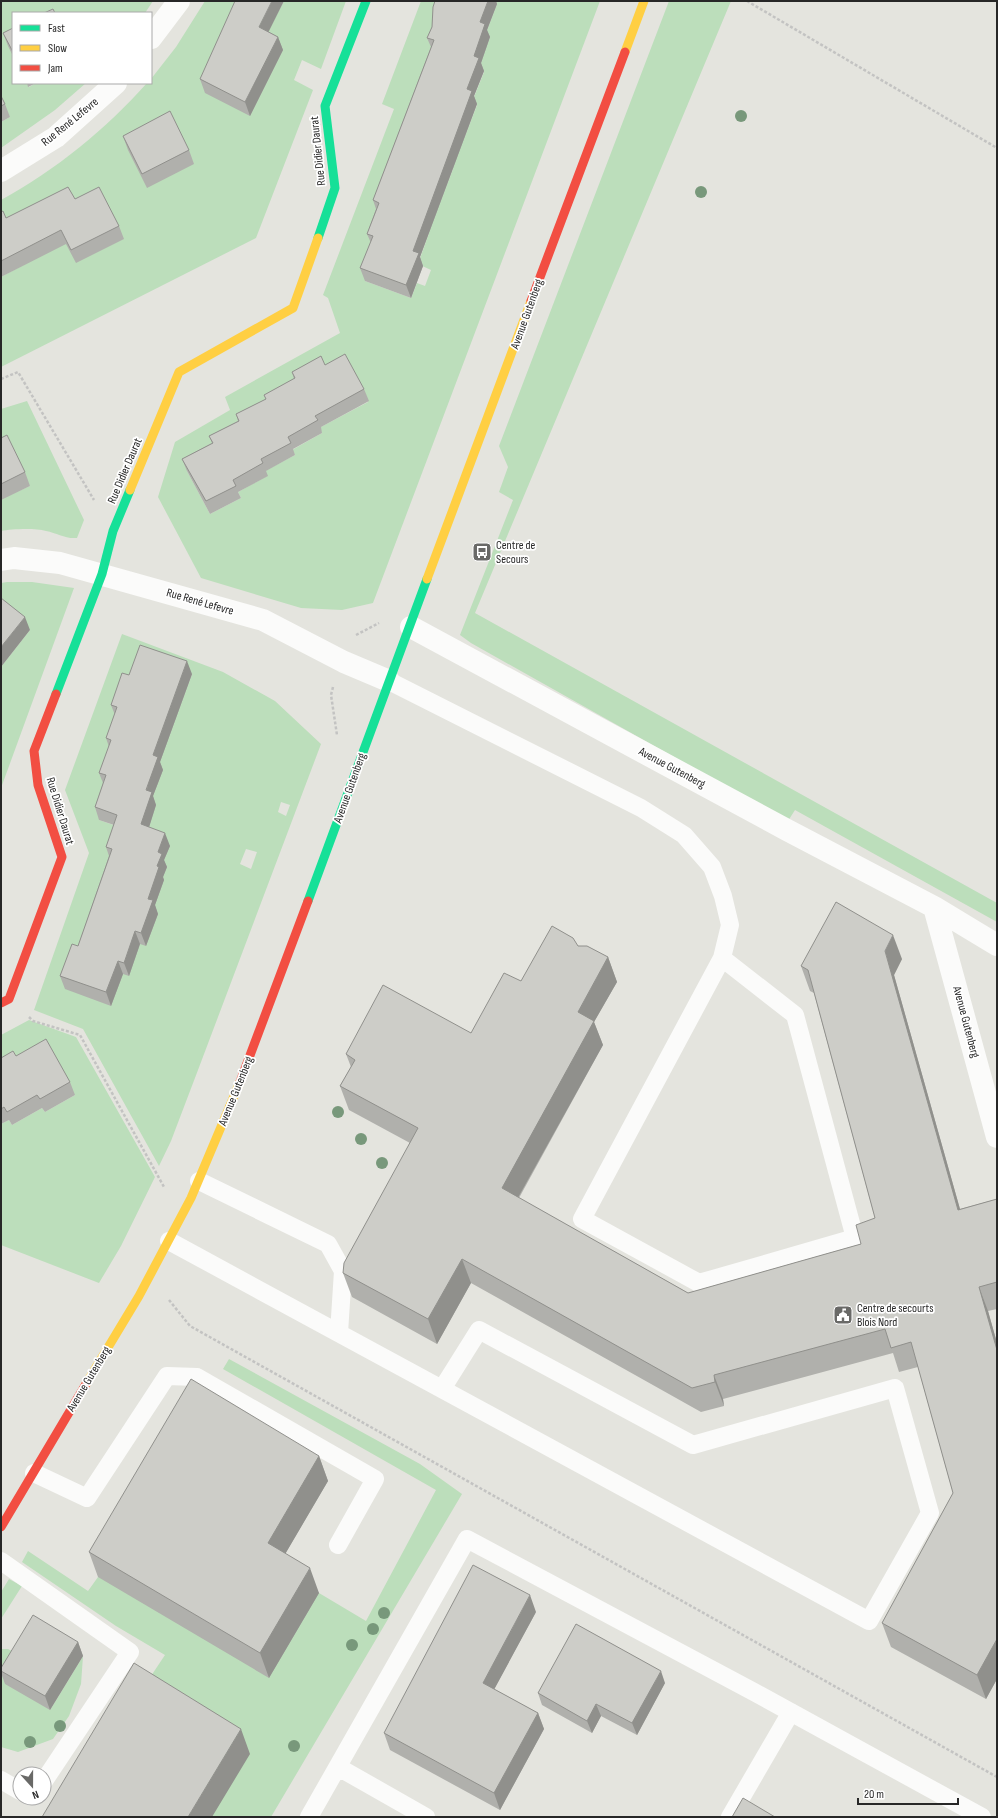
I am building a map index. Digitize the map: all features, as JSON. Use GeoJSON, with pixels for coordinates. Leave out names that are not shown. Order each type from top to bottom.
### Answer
{"type":"FeatureCollection","features":[{"type":"Feature","properties":{"kind":"main road","name":"Rue Didier Daurat"},"geometry":{"type":"LineString","coordinates":[[5,1001],[62,857],[38,785],[34,751],[102,574],[113,531],[179,372],[293,308],[335,188],[325,106],[366,1]]}},
{"type":"Feature","properties":{"kind":"main road","name":"Avenue Gutenberg"},"geometry":{"type":"LineString","coordinates":[[3,1520],[34,1473],[145,1285],[199,1181],[247,1065],[644,1]]}},
{"type":"Feature","properties":{"kind":"street"},"geometry":{"type":"LineString","coordinates":[[152,37],[179,1]]}},
{"type":"Feature","properties":{"kind":"street","name":"Rue René Lefevre"},"geometry":{"type":"LineString","coordinates":[[1,171],[56,137],[115,84]]}},
{"type":"Feature","properties":{"kind":"street","name":"Rue René Lefevre"},"geometry":{"type":"LineString","coordinates":[[1,560],[14,558],[60,563],[263,620],[344,662],[389,681]]}},
{"type":"Feature","properties":{"kind":"street","name":"Avenue Gutenberg"},"geometry":{"type":"LineString","coordinates":[[410,627],[942,912],[997,946]]}},
{"type":"Feature","properties":{"kind":"street","name":"Avenue Gutenberg"},"geometry":{"type":"LineString","coordinates":[[942,912],[997,1137]]}},
{"type":"Feature","properties":{"kind":"lane"},"geometry":{"type":"LineString","coordinates":[[389,681],[641,808],[684,835],[712,867],[724,896],[730,925],[722,958],[582,1219],[699,1283],[855,1238],[795,1015],[722,958]]}},
{"type":"Feature","properties":{"kind":"lane"},"geometry":{"type":"LineString","coordinates":[[199,1181],[328,1244],[342,1271],[339,1333]]}},
{"type":"Feature","properties":{"kind":"lane"},"geometry":{"type":"LineString","coordinates":[[169,1241],[869,1621],[930,1513],[895,1388],[693,1445],[479,1330],[442,1389]]}},
{"type":"Feature","properties":{"kind":"lane"},"geometry":{"type":"LineString","coordinates":[[34,1473],[87,1498],[167,1376],[197,1377],[375,1479],[338,1545]]}},
{"type":"Feature","properties":{"kind":"lane"},"geometry":{"type":"LineString","coordinates":[[309,1817],[468,1539],[791,1712],[982,1817]]}},
{"type":"Feature","properties":{"kind":"lane"},"geometry":{"type":"LineString","coordinates":[[1,1561],[130,1652],[52,1769]]}},
{"type":"Feature","properties":{"kind":"lane"},"geometry":{"type":"LineString","coordinates":[[730,1817],[791,1712]]}},
{"type":"Feature","properties":{"kind":"lane"},"geometry":{"type":"LineString","coordinates":[[338,1766],[426,1817]]}},
{"type":"Feature","properties":{"kind":"lane"},"geometry":{"type":"LineString","coordinates":[[1,1780],[12,1786]]}},
{"type":"Feature","properties":{"kind":"path"},"geometry":{"type":"LineString","coordinates":[[747,1],[997,148]]}},
{"type":"Feature","properties":{"kind":"path"},"geometry":{"type":"LineString","coordinates":[[1,379],[18,372],[113,531]]}},
{"type":"Feature","properties":{"kind":"path"},"geometry":{"type":"LineString","coordinates":[[5,1001],[34,1020],[80,1035],[168,1194],[180,1219]]}},
{"type":"Feature","properties":{"kind":"path"},"geometry":{"type":"LineString","coordinates":[[145,1285],[168,1298],[190,1326],[997,1777]]}},
{"type":"Feature","properties":{"kind":"green space"},"geometry":{"type":"Polygon","coordinates":[[[1,1],[153,1],[146,12],[12,12],[12,84],[28,84],[29,87],[34,84],[85,84],[55,110],[1,148],[1,122],[10,117],[1,100],[1,1]]]}},
{"type":"Feature","properties":{"kind":"green space"},"geometry":{"type":"Polygon","coordinates":[[[205,1],[245,1],[272,24],[284,1],[346,1],[321,69],[302,60],[294,80],[313,90],[256,238],[1,367],[1,277],[27,263],[1,228],[1,200],[41,176],[79,148],[115,116],[146,84],[152,84],[152,78],[176,47],[205,1]]]}},
{"type":"Feature","properties":{"kind":"green space"},"geometry":{"type":"Polygon","coordinates":[[[421,1],[445,1],[438,18],[444,20],[432,51],[438,53],[426,84],[431,87],[419,119],[413,116],[402,148],[407,151],[395,183],[390,181],[378,213],[383,216],[372,246],[378,249],[365,281],[411,298],[417,283],[425,286],[431,270],[418,264],[429,233],[423,231],[435,198],[441,200],[453,169],[448,167],[459,134],[465,136],[477,105],[472,102],[484,72],[478,69],[490,37],[485,35],[497,4],[490,1],[600,1],[373,603],[342,610],[301,608],[201,578],[158,497],[175,442],[230,410],[225,397],[340,333],[328,298],[323,295],[394,109],[382,104],[421,1]],[[350,367],[330,377],[325,369],[296,385],[299,391],[269,407],[270,411],[240,426],[243,433],[214,448],[217,455],[187,471],[210,514],[241,498],[238,492],[267,476],[265,471],[295,455],[292,450],[322,433],[319,428],[368,402],[350,367]]]}},
{"type":"Feature","properties":{"kind":"green space"},"geometry":{"type":"Polygon","coordinates":[[[669,1],[731,1],[475,613],[997,903],[997,922],[795,810],[788,821],[471,643],[460,635],[513,500],[499,492],[508,467],[499,446],[669,1]]]}},
{"type":"Feature","properties":{"kind":"green space"},"geometry":{"type":"Polygon","coordinates":[[[27,401],[84,520],[77,538],[69,538],[36,529],[1,531],[1,499],[30,486],[1,454],[1,409],[27,401]]]}},
{"type":"Feature","properties":{"kind":"green space"},"geometry":{"type":"Polygon","coordinates":[[[32,582],[74,588],[1,788],[1,667],[30,630],[1,609],[1,583],[32,582]]]}},
{"type":"Feature","properties":{"kind":"green space"},"geometry":{"type":"Polygon","coordinates":[[[122,634],[223,672],[275,701],[321,744],[171,1141],[159,1166],[83,1029],[34,1010],[89,853],[65,790],[122,634]],[[150,660],[99,820],[122,828],[123,974],[140,944],[163,880],[146,837],[157,768],[192,674],[150,660]],[[281,802],[278,812],[286,816],[290,805],[281,802]],[[246,849],[240,864],[251,869],[257,852],[246,849]]]}},
{"type":"Feature","properties":{"kind":"green space"},"geometry":{"type":"Polygon","coordinates":[[[29,1020],[76,1037],[155,1177],[121,1246],[99,1283],[1,1245],[1,1124],[9,1120],[12,1125],[42,1108],[45,1112],[75,1095],[1,1073],[1,1035],[29,1020]]]}},
{"type":"Feature","properties":{"kind":"green space"},"geometry":{"type":"Polygon","coordinates":[[[229,1359],[420,1464],[462,1494],[271,1817],[212,1817],[143,1688],[165,1655],[116,1626],[22,1562],[28,1551],[88,1591],[98,1577],[319,1593],[366,1621],[436,1490],[223,1369],[229,1359]]]}},
{"type":"Feature","properties":{"kind":"green space"},"geometry":{"type":"Polygon","coordinates":[[[9,1579],[22,1586],[1,1619],[1,1592],[9,1579]]]}},
{"type":"Feature","properties":{"kind":"green space"},"geometry":{"type":"Polygon","coordinates":[[[1,1649],[8,1649],[22,1656],[50,1710],[83,1656],[81,1684],[69,1716],[53,1739],[18,1752],[1,1747],[1,1649]]]}},
{"type":"Feature","properties":{"kind":"building"},"geometry":{"type":"Polygon","coordinates":[[[235,1],[272,1],[259,27],[278,37],[245,102],[200,79],[235,1]]]}},
{"type":"Feature","properties":{"kind":"building"},"geometry":{"type":"Polygon","coordinates":[[[435,1],[488,1],[480,22],[485,24],[474,56],[479,58],[467,89],[472,91],[413,251],[419,253],[406,285],[360,268],[373,236],[367,234],[379,203],[373,200],[434,40],[427,38],[432,27],[433,7],[435,1]]]}},
{"type":"Feature","properties":{"kind":"building"},"geometry":{"type":"Polygon","coordinates":[[[53,9],[54,12],[46,12],[53,9]]]}},
{"type":"Feature","properties":{"kind":"building"},"geometry":{"type":"Polygon","coordinates":[[[12,28],[12,50],[3,33],[12,28]]]}},
{"type":"Feature","properties":{"kind":"building"},"geometry":{"type":"Polygon","coordinates":[[[1,96],[5,104],[1,106],[1,96]]]}},
{"type":"Feature","properties":{"kind":"building"},"geometry":{"type":"Polygon","coordinates":[[[170,111],[189,150],[142,174],[123,136],[170,111]]]}},
{"type":"Feature","properties":{"kind":"building"},"geometry":{"type":"Polygon","coordinates":[[[68,187],[75,199],[99,187],[119,226],[71,250],[61,230],[1,261],[1,212],[3,211],[6,218],[68,187]]]}},
{"type":"Feature","properties":{"kind":"building"},"geometry":{"type":"Polygon","coordinates":[[[345,354],[364,389],[315,416],[318,420],[288,437],[291,443],[261,459],[263,463],[233,480],[236,486],[206,501],[182,459],[213,443],[209,436],[239,421],[236,414],[266,399],[264,395],[295,378],[292,372],[321,356],[325,365],[345,354]]]}},
{"type":"Feature","properties":{"kind":"building"},"geometry":{"type":"Polygon","coordinates":[[[7,435],[25,472],[1,484],[1,438],[7,435]]]}},
{"type":"Feature","properties":{"kind":"building"},"geometry":{"type":"Polygon","coordinates":[[[1,598],[25,617],[1,647],[1,598]]]}},
{"type":"Feature","properties":{"kind":"building"},"geometry":{"type":"Polygon","coordinates":[[[140,645],[187,661],[153,755],[158,757],[146,790],[152,792],[141,824],[165,833],[158,852],[162,854],[157,866],[159,867],[148,899],[153,900],[141,933],[135,931],[124,963],[118,961],[106,992],[60,976],[72,944],[78,946],[112,849],[106,847],[117,815],[95,807],[106,775],[99,773],[111,740],[106,738],[117,707],[111,705],[122,673],[129,675],[140,645]]]}},
{"type":"Feature","properties":{"kind":"building"},"geometry":{"type":"Polygon","coordinates":[[[836,902],[893,935],[885,951],[958,1210],[997,1199],[997,1282],[979,1287],[997,1350],[997,1639],[977,1675],[882,1623],[953,1493],[911,1342],[891,1348],[885,1329],[714,1375],[715,1382],[692,1388],[462,1259],[428,1319],[343,1273],[344,1263],[418,1128],[340,1086],[355,1060],[346,1054],[383,985],[471,1033],[504,973],[521,981],[552,926],[573,938],[578,946],[587,946],[608,957],[578,1012],[594,1021],[502,1188],[688,1293],[861,1244],[856,1225],[875,1218],[808,970],[801,966],[836,902]]]}},
{"type":"Feature","properties":{"kind":"building"},"geometry":{"type":"Polygon","coordinates":[[[46,1039],[70,1082],[40,1099],[37,1095],[7,1112],[4,1107],[1,1109],[1,1058],[13,1051],[16,1056],[46,1039]]]}},
{"type":"Feature","properties":{"kind":"building"},"geometry":{"type":"Polygon","coordinates":[[[191,1379],[319,1456],[268,1543],[310,1568],[260,1653],[89,1552],[191,1379]]]}},
{"type":"Feature","properties":{"kind":"building"},"geometry":{"type":"Polygon","coordinates":[[[473,1565],[530,1595],[483,1683],[538,1713],[494,1793],[384,1733],[473,1565]]]}},
{"type":"Feature","properties":{"kind":"building"},"geometry":{"type":"Polygon","coordinates":[[[33,1615],[78,1642],[45,1696],[1,1671],[1,1668],[33,1615]]]}},
{"type":"Feature","properties":{"kind":"building"},"geometry":{"type":"Polygon","coordinates":[[[576,1624],[661,1671],[632,1723],[596,1704],[587,1721],[538,1693],[576,1624]]]}},
{"type":"Feature","properties":{"kind":"building"},"geometry":{"type":"Polygon","coordinates":[[[134,1663],[241,1729],[188,1817],[42,1817],[49,1806],[52,1806],[52,1800],[134,1663]]]}},
{"type":"Feature","properties":{"kind":"building"},"geometry":{"type":"Polygon","coordinates":[[[743,1798],[775,1817],[732,1817],[743,1798]]]}},
{"type":"Feature","properties":{"kind":"traffic: fast"},"geometry":{"type":"LineString","coordinates":[[318,238],[335,188],[325,106],[366,1]]}},
{"type":"Feature","properties":{"kind":"traffic: fast"},"geometry":{"type":"LineString","coordinates":[[56,694],[102,574],[113,531],[130,490]]}},
{"type":"Feature","properties":{"kind":"traffic: fast"},"geometry":{"type":"LineString","coordinates":[[308,901],[427,579]]}},
{"type":"Feature","properties":{"kind":"traffic: slow"},"geometry":{"type":"LineString","coordinates":[[625,52],[644,1]]}},
{"type":"Feature","properties":{"kind":"traffic: slow"},"geometry":{"type":"LineString","coordinates":[[130,490],[179,372],[293,308],[318,238]]}},
{"type":"Feature","properties":{"kind":"traffic: slow"},"geometry":{"type":"LineString","coordinates":[[427,579],[531,301]]}},
{"type":"Feature","properties":{"kind":"traffic: slow"},"geometry":{"type":"LineString","coordinates":[[86,1384],[139,1296],[191,1198],[240,1082]]}},
{"type":"Feature","properties":{"kind":"traffic: jam"},"geometry":{"type":"LineString","coordinates":[[531,301],[625,52]]}},
{"type":"Feature","properties":{"kind":"traffic: jam"},"geometry":{"type":"LineString","coordinates":[[1,1003],[9,999],[62,857],[38,785],[34,751],[56,694]]}},
{"type":"Feature","properties":{"kind":"traffic: jam"},"geometry":{"type":"LineString","coordinates":[[240,1082],[308,901]]}},
{"type":"Feature","properties":{"kind":"traffic: jam"},"geometry":{"type":"LineString","coordinates":[[1,1527],[86,1384]]}},
{"type":"Feature","properties":{"kind":"place","name":"Centre de Secours"},"geometry":{"type":"Point","coordinates":[482,552]}},
{"type":"Feature","properties":{"kind":"place","name":"Centre de secourts Blois Nord"},"geometry":{"type":"Point","coordinates":[843,1315]}}]}
